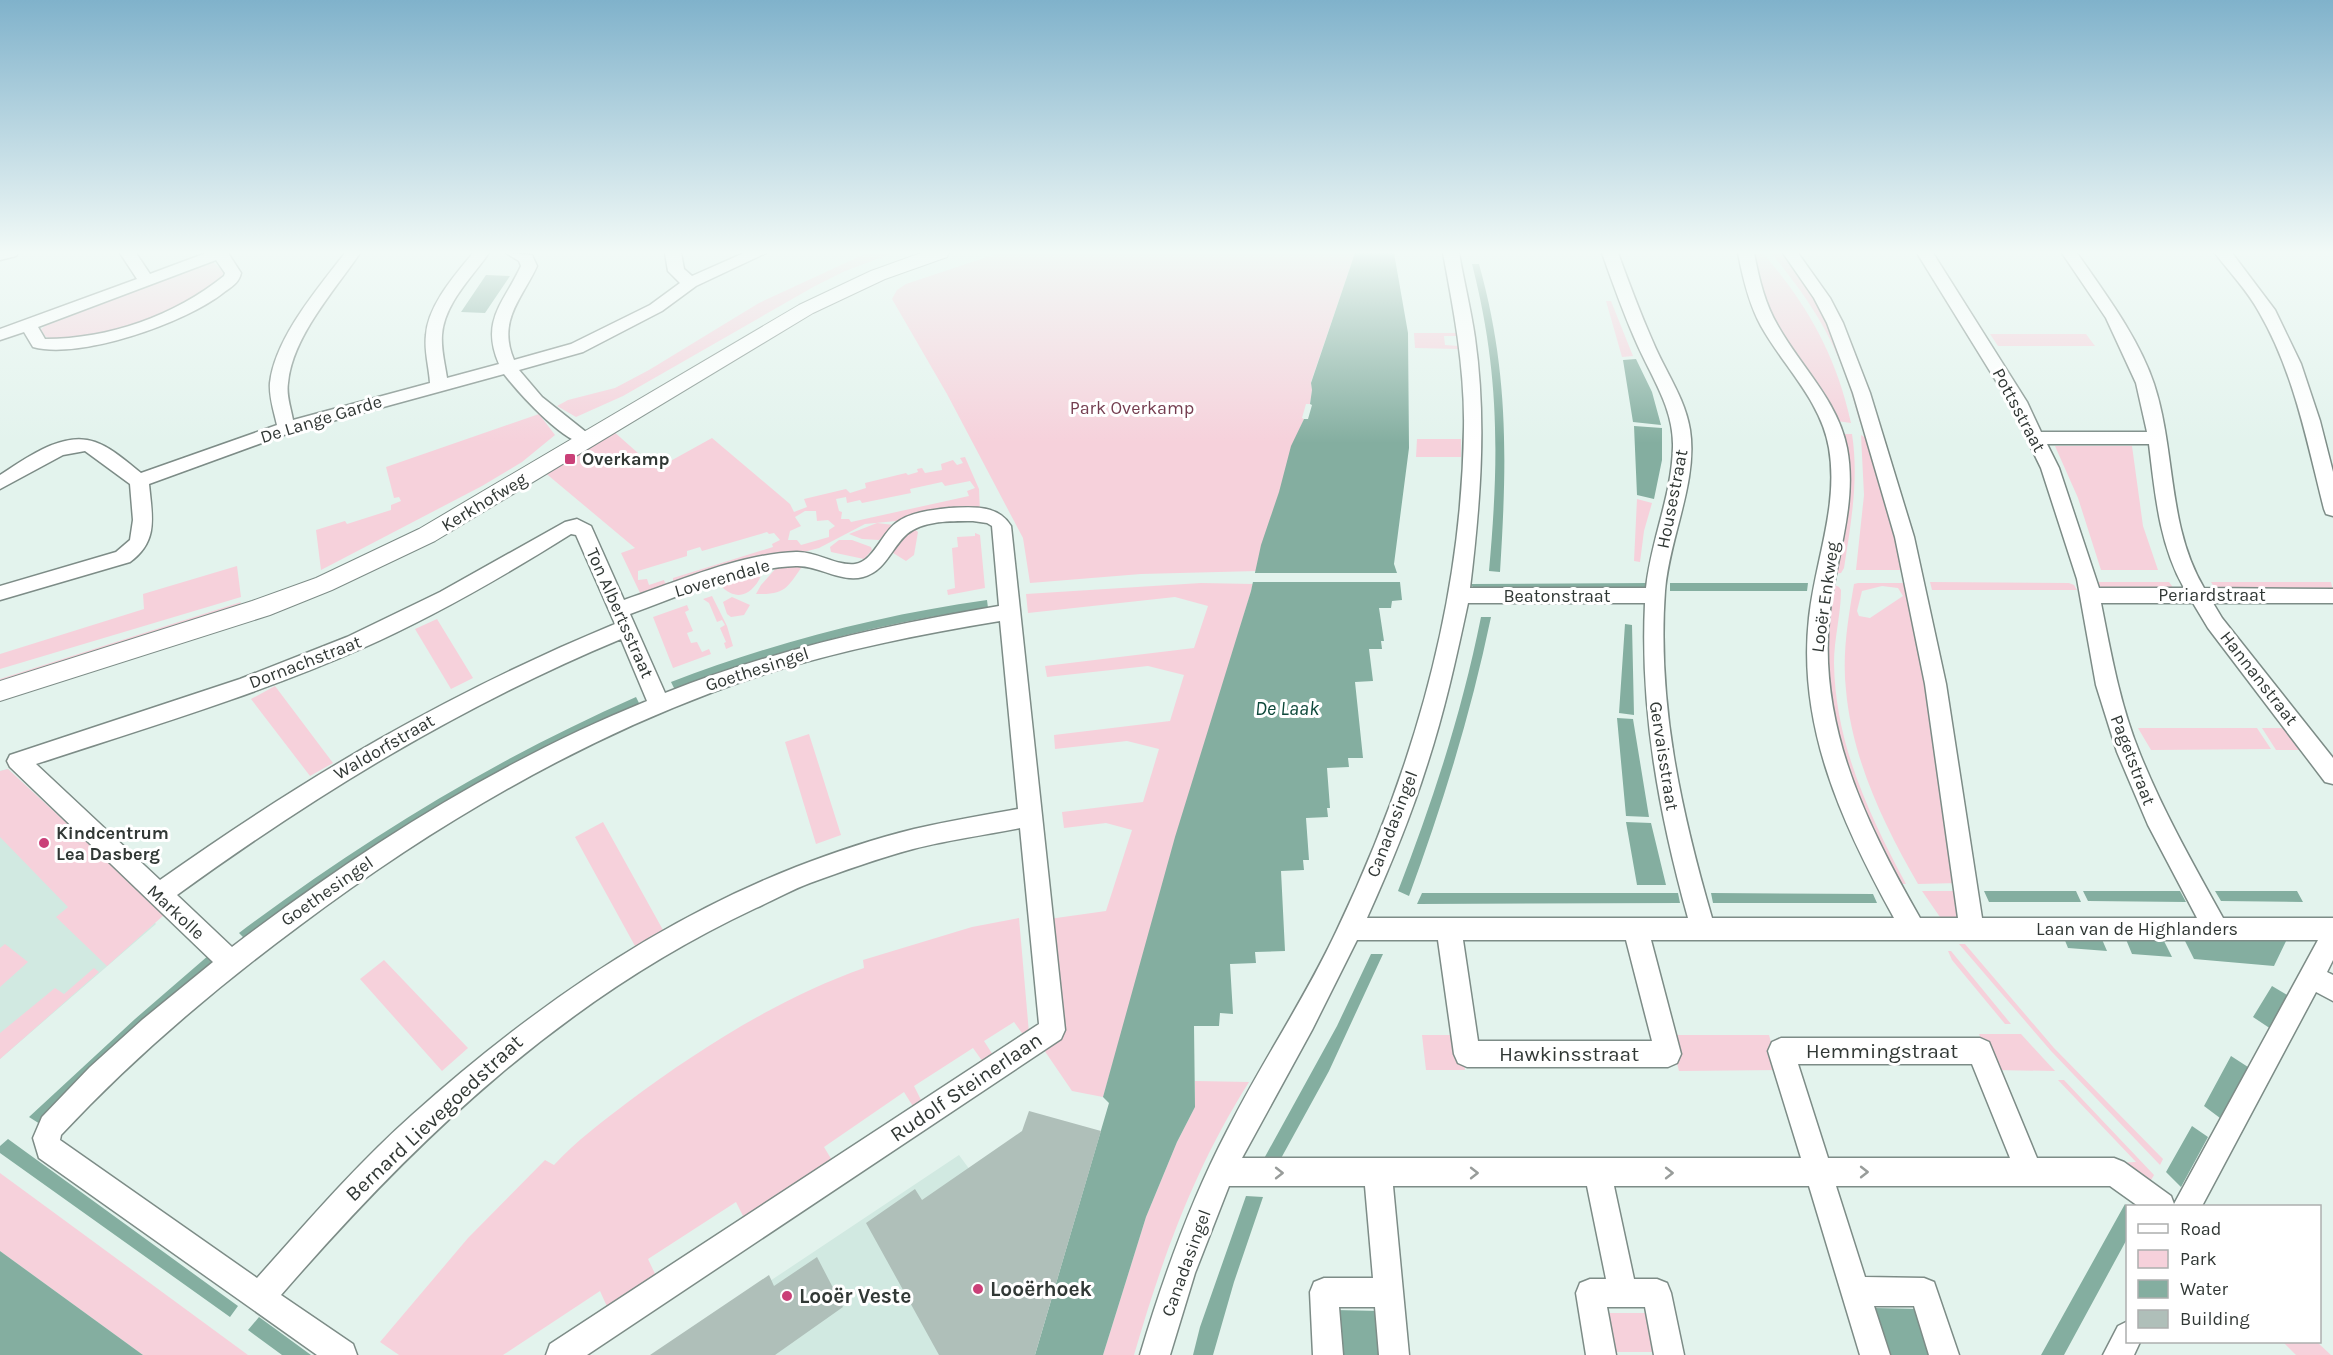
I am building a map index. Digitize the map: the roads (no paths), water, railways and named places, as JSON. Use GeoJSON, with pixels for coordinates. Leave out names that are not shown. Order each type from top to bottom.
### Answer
{"type":"FeatureCollection","features":[{"type":"Feature","properties":{"kind":"street"},"geometry":{"type":"LineString","coordinates":[[0,335],[55,316]]}},
{"type":"Feature","properties":{"kind":"street"},"geometry":{"type":"LineString","coordinates":[[29,326],[39,343],[46,345],[108,337],[171,316]]}},
{"type":"Feature","properties":{"kind":"street"},"geometry":{"type":"LineString","coordinates":[[286,428],[279,384],[285,361],[308,316]]}},
{"type":"Feature","properties":{"kind":"street"},"geometry":{"type":"LineString","coordinates":[[439,384],[434,333],[441,316]]}},
{"type":"Feature","properties":{"kind":"street"},"geometry":{"type":"LineString","coordinates":[[502,316],[501,351],[512,376],[585,440]]}},
{"type":"Feature","properties":{"kind":"street","name":"De Lange Garde"},"geometry":{"type":"LineString","coordinates":[[139,481],[286,428],[439,384],[577,348],[640,316]]}},
{"type":"Feature","properties":{"kind":"street","name":"Kerkhofweg"},"geometry":{"type":"LineString","coordinates":[[0,691],[221,621],[324,584],[427,536],[794,316]]}},
{"type":"Feature","properties":{"kind":"street","name":"Canadasingel"},"geometry":{"type":"LineString","coordinates":[[1155,1355],[1186,1258],[1221,1172],[1350,929],[1386,843],[1417,758],[1442,674],[1460,596],[1467,547],[1474,454],[1474,415],[1464,316]]}},
{"type":"Feature","properties":{"kind":"street","name":"Housestraat"},"geometry":{"type":"LineString","coordinates":[[1634,316],[1645,344],[1672,395],[1681,428],[1681,467],[1663,542],[1656,587]]}},
{"type":"Feature","properties":{"kind":"street","name":"Looër Enkweg"},"geometry":{"type":"LineString","coordinates":[[1763,316],[1822,404],[1833,427],[1842,479],[1819,624],[1816,658],[1820,700],[1831,753],[1854,820],[1877,867],[1913,929]]}},
{"type":"Feature","properties":{"kind":"street"},"geometry":{"type":"LineString","coordinates":[[1831,316],[1897,508],[1929,650],[1967,907],[1973,928]]}},
{"type":"Feature","properties":{"kind":"street","name":"Pottsstraat"},"geometry":{"type":"LineString","coordinates":[[1965,316],[2002,375],[2037,438],[2063,500],[2089,587]]}},
{"type":"Feature","properties":{"kind":"street","name":"Hannanstraat"},"geometry":{"type":"LineString","coordinates":[[2112,316],[2130,348],[2145,383],[2157,438],[2168,517],[2193,587],[2220,630],[2333,775]]}},
{"type":"Feature","properties":{"kind":"street"},"geometry":{"type":"LineString","coordinates":[[2270,316],[2280,332],[2299,378],[2333,509]]}},
{"type":"Feature","properties":{"kind":"street"},"geometry":{"type":"LineString","coordinates":[[1833,427],[1872,430]]}},
{"type":"Feature","properties":{"kind":"street"},"geometry":{"type":"LineString","coordinates":[[2037,438],[2157,438]]}},
{"type":"Feature","properties":{"kind":"street"},"geometry":{"type":"LineString","coordinates":[[0,483],[56,451],[75,445],[89,446],[139,481],[141,535],[136,547],[123,556],[0,593]]}},
{"type":"Feature","properties":{"kind":"street","name":"Loverendale"},"geometry":{"type":"LineString","coordinates":[[622,619],[729,573],[782,561],[811,559],[849,571],[860,571],[872,563],[889,540],[905,525],[922,519],[976,515],[994,518],[1001,526],[1010,612]]}},
{"type":"Feature","properties":{"kind":"street","name":"Ton Albertsstraat"},"geometry":{"type":"LineString","coordinates":[[577,526],[584,531],[659,703]]}},
{"type":"Feature","properties":{"kind":"street","name":"Dornachstraat"},"geometry":{"type":"LineString","coordinates":[[18,761],[236,689],[323,657],[434,605],[565,530],[577,526]]}},
{"type":"Feature","properties":{"kind":"street","name":"Beatonstraat"},"geometry":{"type":"LineString","coordinates":[[1460,596],[1656,587]]}},
{"type":"Feature","properties":{"kind":"street","name":"Gervaisstraat"},"geometry":{"type":"LineString","coordinates":[[1656,587],[1652,654],[1658,730],[1674,820],[1703,930]]}},
{"type":"Feature","properties":{"kind":"street","name":"Periardstraat"},"geometry":{"type":"LineString","coordinates":[[2089,587],[2193,587],[2333,596]]}},
{"type":"Feature","properties":{"kind":"street","name":"Pagetstraat"},"geometry":{"type":"LineString","coordinates":[[2089,587],[2107,685],[2128,752],[2156,818],[2216,929]]}},
{"type":"Feature","properties":{"kind":"street","name":"Goethesingel"},"geometry":{"type":"LineString","coordinates":[[342,1355],[59,1157],[49,1148],[46,1138],[57,1119],[107,1070],[231,962],[350,874],[462,802],[546,755],[659,703],[746,670],[850,640],[928,624],[1010,612]]}},
{"type":"Feature","properties":{"kind":"street","name":"Rudolf Steinerlaan"},"geometry":{"type":"LineString","coordinates":[[561,1355],[1052,1030],[1010,612]]}},
{"type":"Feature","properties":{"kind":"street","name":"Waldorfstraat"},"geometry":{"type":"LineString","coordinates":[[158,895],[274,813],[400,736],[622,619]]}},
{"type":"Feature","properties":{"kind":"street","name":"Markolle"},"geometry":{"type":"LineString","coordinates":[[18,761],[231,962]]}},
{"type":"Feature","properties":{"kind":"street","name":"Bernard Lievegoedstraat"},"geometry":{"type":"LineString","coordinates":[[260,1296],[342,1203],[453,1095],[528,1031],[604,978],[708,918],[791,879],[885,846],[966,827],[1030,816]]}},
{"type":"Feature","properties":{"kind":"street"},"geometry":{"type":"LineString","coordinates":[[1350,929],[1913,929]]}},
{"type":"Feature","properties":{"kind":"street","name":"Hawkinsstraat"},"geometry":{"type":"LineString","coordinates":[[1449,929],[1467,1054],[1668,1054],[1636,930]]}},
{"type":"Feature","properties":{"kind":"street","name":"Laan van de Highlanders"},"geometry":{"type":"LineString","coordinates":[[1913,929],[2333,929]]}},
{"type":"Feature","properties":{"kind":"street"},"geometry":{"type":"LineString","coordinates":[[2188,1205],[2323,983],[2333,936]]}},
{"type":"Feature","properties":{"kind":"street","name":"Hemmingstraat"},"geometry":{"type":"LineString","coordinates":[[1875,1355],[1781,1051],[1980,1051],[2029,1171]]}},
{"type":"Feature","properties":{"kind":"street"},"geometry":{"type":"LineString","coordinates":[[1221,1172],[2114,1172],[2160,1205]]}},
{"type":"Feature","properties":{"kind":"street"},"geometry":{"type":"LineString","coordinates":[[1378,1173],[1394,1355]]}},
{"type":"Feature","properties":{"kind":"street"},"geometry":{"type":"LineString","coordinates":[[1598,1173],[1623,1293]]}},
{"type":"Feature","properties":{"kind":"street"},"geometry":{"type":"LineString","coordinates":[[1856,1292],[1923,1292],[1944,1355]]}},
{"type":"Feature","properties":{"kind":"street"},"geometry":{"type":"LineString","coordinates":[[1328,1355],[1324,1293],[1389,1293]]}},
{"type":"Feature","properties":{"kind":"street"},"geometry":{"type":"LineString","coordinates":[[1601,1355],[1590,1293],[1657,1293],[1670,1355]]}},
{"type":"Feature","properties":{"kind":"street"},"geometry":{"type":"LineString","coordinates":[[2118,1355],[2126,1338]]}},
{"type":"Feature","properties":{"kind":"water","name":"De Laak"},"geometry":{"type":"Polygon","coordinates":[[[1334,316],[1405,316],[1408,333],[1409,448],[1394,564],[1400,582],[1402,600],[1392,601],[1391,608],[1379,608],[1384,641],[1381,641],[1382,649],[1369,649],[1373,681],[1355,682],[1363,758],[1348,758],[1349,767],[1327,768],[1330,808],[1327,808],[1328,817],[1306,818],[1309,860],[1303,860],[1304,870],[1281,871],[1285,951],[1255,952],[1256,963],[1230,964],[1233,1014],[1220,1013],[1219,1026],[1194,1026],[1195,1107],[1177,1142],[1146,1217],[1103,1355],[1035,1355],[1109,1103],[1103,1097],[1175,837],[1251,591],[1261,545],[1279,492],[1291,446],[1304,419],[1308,419],[1312,405],[1310,404],[1311,383],[1334,316]]]}},
{"type":"Feature","properties":{"kind":"water"},"geometry":{"type":"Polygon","coordinates":[[[1483,316],[1491,316],[1501,380],[1504,492],[1500,572],[1489,571],[1494,492],[1495,417],[1483,316]]]}},
{"type":"Feature","properties":{"kind":"water"},"geometry":{"type":"Polygon","coordinates":[[[1636,359],[1652,392],[1661,425],[1633,422],[1623,360],[1636,359]]]}},
{"type":"Feature","properties":{"kind":"water"},"geometry":{"type":"Polygon","coordinates":[[[1634,426],[1662,428],[1662,460],[1654,499],[1637,495],[1634,426]]]}},
{"type":"Feature","properties":{"kind":"water"},"geometry":{"type":"Polygon","coordinates":[[[1649,583],[1644,589],[1475,589],[1470,584],[1649,583]]]}},
{"type":"Feature","properties":{"kind":"water"},"geometry":{"type":"Polygon","coordinates":[[[1670,583],[1808,583],[1807,591],[1670,591],[1670,583]]]}},
{"type":"Feature","properties":{"kind":"water"},"geometry":{"type":"Polygon","coordinates":[[[987,600],[988,608],[908,621],[829,640],[751,663],[675,690],[671,682],[748,655],[827,632],[906,614],[987,600]]]}},
{"type":"Feature","properties":{"kind":"water"},"geometry":{"type":"Polygon","coordinates":[[[1481,617],[1491,617],[1475,688],[1445,793],[1409,896],[1398,891],[1446,756],[1481,617]]]}},
{"type":"Feature","properties":{"kind":"water"},"geometry":{"type":"Polygon","coordinates":[[[1625,624],[1632,625],[1634,715],[1619,713],[1625,624]]]}},
{"type":"Feature","properties":{"kind":"water"},"geometry":{"type":"Polygon","coordinates":[[[636,697],[640,705],[246,940],[239,933],[333,866],[430,804],[531,747],[636,697]]]}},
{"type":"Feature","properties":{"kind":"water"},"geometry":{"type":"Polygon","coordinates":[[[1617,718],[1633,719],[1649,817],[1626,816],[1617,718]]]}},
{"type":"Feature","properties":{"kind":"water"},"geometry":{"type":"Polygon","coordinates":[[[1626,822],[1651,823],[1666,885],[1637,885],[1626,822]]]}},
{"type":"Feature","properties":{"kind":"water"},"geometry":{"type":"Polygon","coordinates":[[[1984,891],[2076,891],[2081,902],[1989,902],[1984,891]]]}},
{"type":"Feature","properties":{"kind":"water"},"geometry":{"type":"Polygon","coordinates":[[[2083,891],[2180,891],[2186,902],[2088,901],[2083,891]]]}},
{"type":"Feature","properties":{"kind":"water"},"geometry":{"type":"Polygon","coordinates":[[[2215,891],[2297,891],[2303,902],[2221,901],[2215,891]]]}},
{"type":"Feature","properties":{"kind":"water"},"geometry":{"type":"Polygon","coordinates":[[[1422,893],[1678,893],[1680,903],[1417,904],[1422,893]]]}},
{"type":"Feature","properties":{"kind":"water"},"geometry":{"type":"Polygon","coordinates":[[[1711,893],[1873,894],[1877,903],[1713,903],[1711,893]]]}},
{"type":"Feature","properties":{"kind":"water"},"geometry":{"type":"Polygon","coordinates":[[[2101,937],[2107,951],[2068,948],[2064,938],[2101,937]]]}},
{"type":"Feature","properties":{"kind":"water"},"geometry":{"type":"Polygon","coordinates":[[[2125,937],[2162,937],[2172,957],[2132,954],[2125,937]]]}},
{"type":"Feature","properties":{"kind":"water"},"geometry":{"type":"Polygon","coordinates":[[[2183,937],[2288,937],[2274,966],[2194,959],[2183,937]]]}},
{"type":"Feature","properties":{"kind":"water"},"geometry":{"type":"Polygon","coordinates":[[[1371,954],[1383,954],[1329,1071],[1279,1162],[1261,1164],[1337,1026],[1371,954]]]}},
{"type":"Feature","properties":{"kind":"water"},"geometry":{"type":"Polygon","coordinates":[[[209,955],[218,964],[40,1124],[29,1117],[135,1019],[209,955]]]}},
{"type":"Feature","properties":{"kind":"water"},"geometry":{"type":"Polygon","coordinates":[[[2272,986],[2289,996],[2271,1029],[2253,1017],[2272,986]]]}},
{"type":"Feature","properties":{"kind":"water"},"geometry":{"type":"Polygon","coordinates":[[[2231,1056],[2248,1067],[2220,1118],[2204,1106],[2231,1056]]]}},
{"type":"Feature","properties":{"kind":"water"},"geometry":{"type":"Polygon","coordinates":[[[2192,1126],[2208,1137],[2181,1187],[2166,1172],[2192,1126]]]}},
{"type":"Feature","properties":{"kind":"water"},"geometry":{"type":"Polygon","coordinates":[[[8,1139],[238,1306],[230,1317],[0,1153],[0,1146],[8,1139]]]}},
{"type":"Feature","properties":{"kind":"water"},"geometry":{"type":"Polygon","coordinates":[[[1246,1196],[1263,1197],[1234,1282],[1213,1355],[1193,1355],[1200,1327],[1246,1196]]]}},
{"type":"Feature","properties":{"kind":"water"},"geometry":{"type":"Polygon","coordinates":[[[2125,1204],[2126,1241],[2064,1355],[2041,1355],[2125,1204]]]}},
{"type":"Feature","properties":{"kind":"water"},"geometry":{"type":"Polygon","coordinates":[[[0,1251],[143,1355],[0,1355],[0,1251]]]}},
{"type":"Feature","properties":{"kind":"water"},"geometry":{"type":"Polygon","coordinates":[[[1874,1308],[1919,1309],[1934,1355],[1888,1355],[1874,1308]]]}},
{"type":"Feature","properties":{"kind":"water"},"geometry":{"type":"Polygon","coordinates":[[[1335,1310],[1381,1311],[1384,1355],[1338,1355],[1335,1310]]]}},
{"type":"Feature","properties":{"kind":"water"},"geometry":{"type":"Polygon","coordinates":[[[259,1317],[311,1355],[282,1355],[248,1330],[259,1317]]]}},
{"type":"Feature","properties":{"kind":"place","name":"Overkamp"},"geometry":{"type":"Point","coordinates":[570,459]}},
{"type":"Feature","properties":{"kind":"place","name":"Kindcentrum Lea Dasberg"},"geometry":{"type":"Point","coordinates":[44,843]}},
{"type":"Feature","properties":{"kind":"place","name":"Looërhoek"},"geometry":{"type":"Point","coordinates":[978,1289]}},
{"type":"Feature","properties":{"kind":"place","name":"Looër Veste"},"geometry":{"type":"Point","coordinates":[787,1296]}},
{"type":"Feature","properties":{"kind":"park label","name":"Park Overkamp"},"geometry":{"type":"Point","coordinates":[1132,408]}}]}
